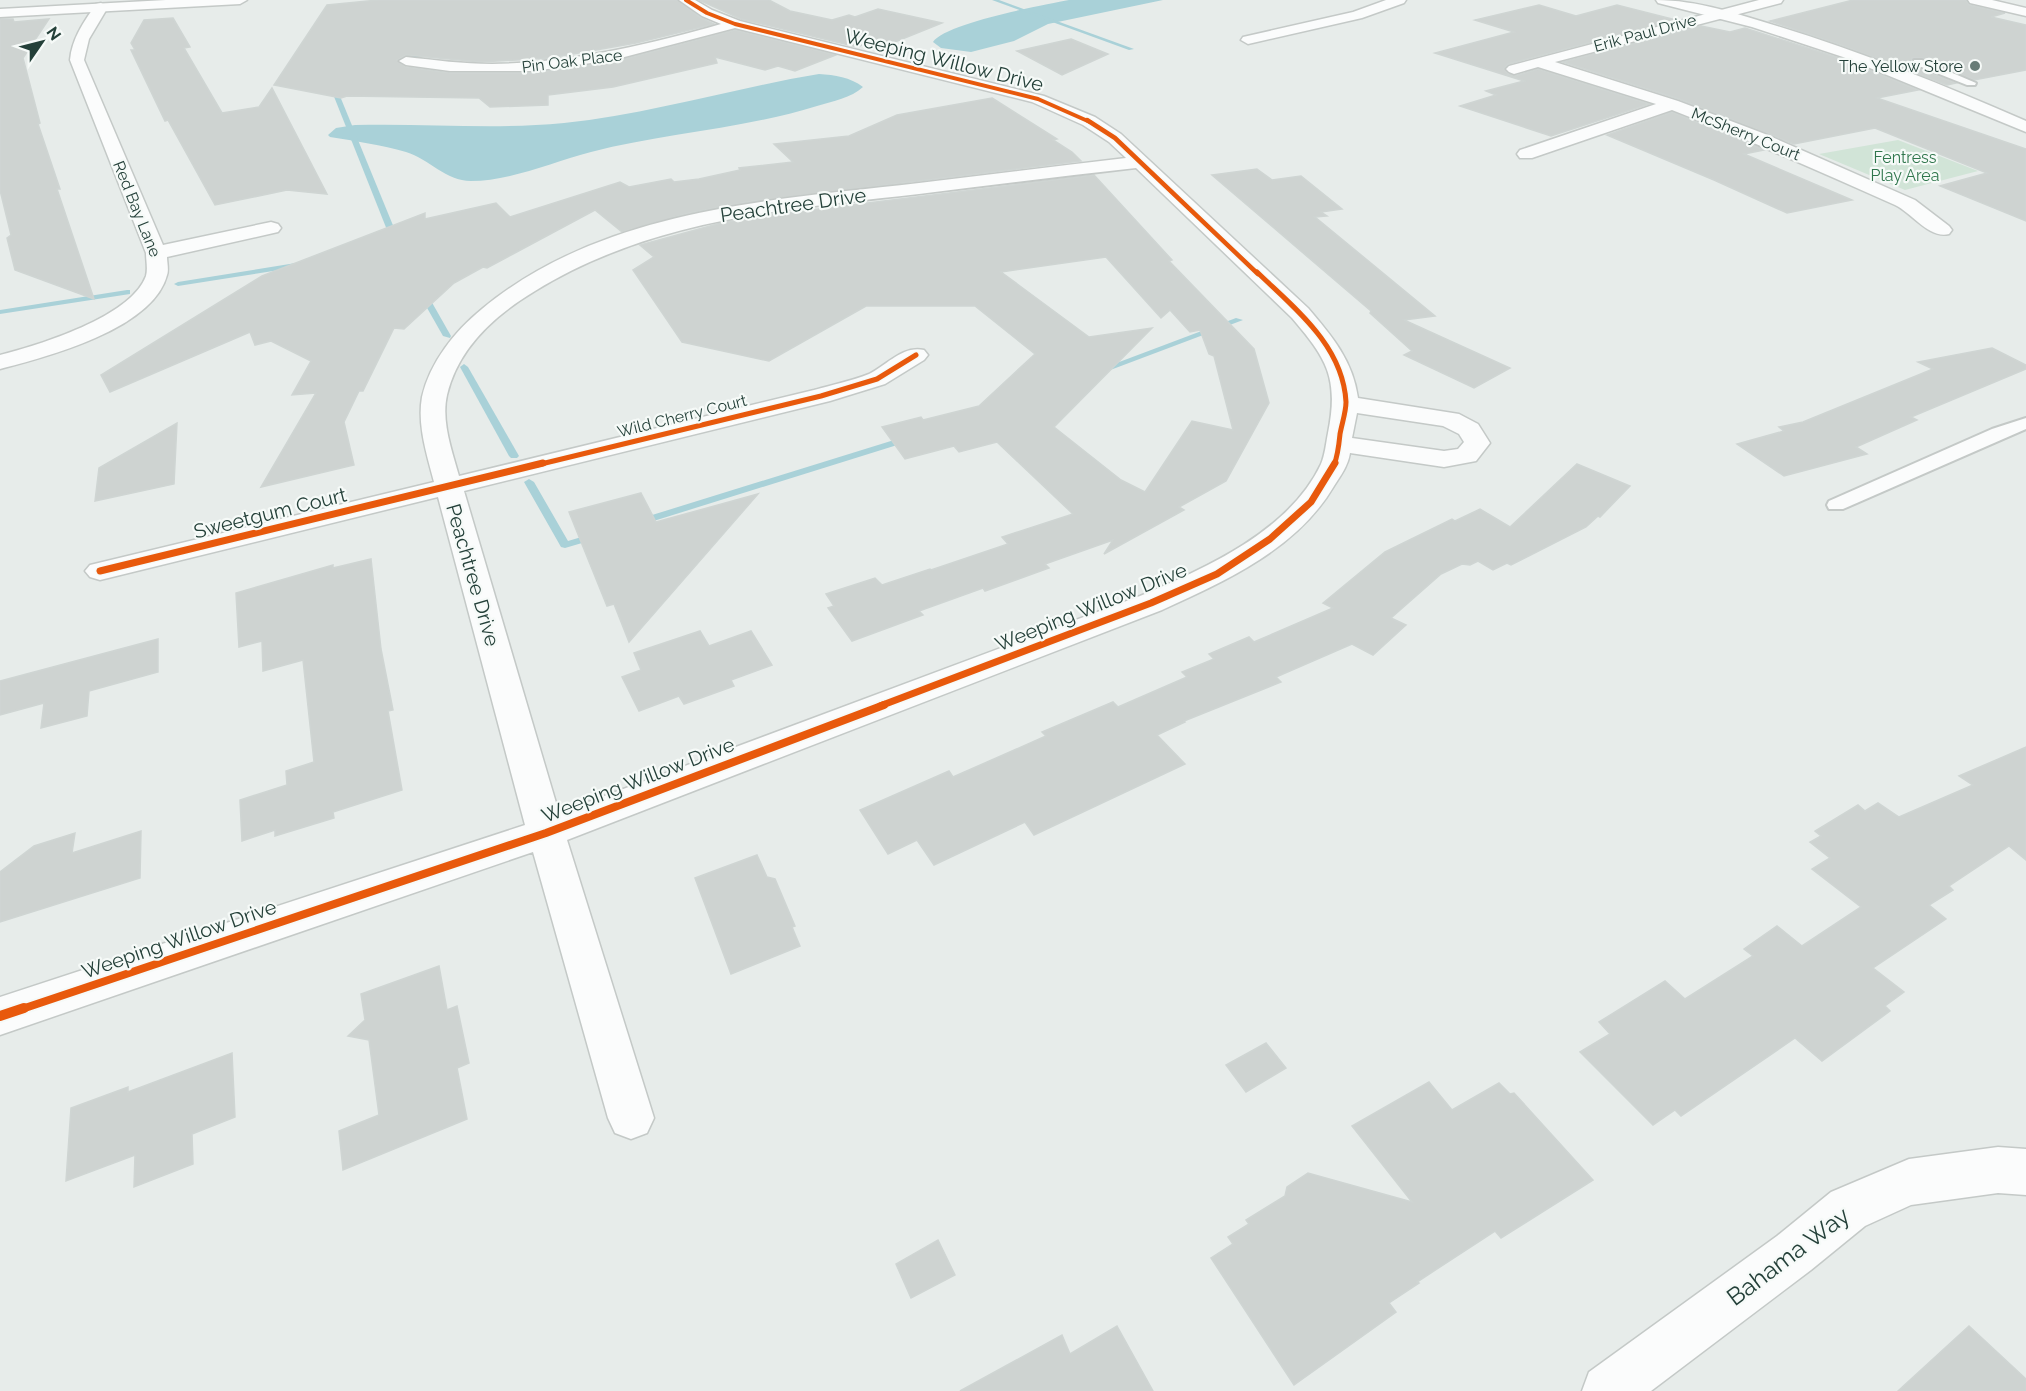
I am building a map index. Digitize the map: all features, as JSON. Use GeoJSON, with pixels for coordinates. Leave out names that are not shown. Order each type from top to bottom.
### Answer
{"type":"FeatureCollection","features":[{"type":"Feature","properties":{"kind":"street"},"geometry":{"type":"LineString","coordinates":[[0,13],[240,0]]}},
{"type":"Feature","properties":{"kind":"street","name":"Weeping Willow Drive"},"geometry":{"type":"LineString","coordinates":[[0,1016],[546,833],[1151,603],[1217,574],[1270,539],[1311,502],[1335,464],[1346,404],[1344,387],[1335,359],[1324,341],[1300,313],[1115,138],[1089,121],[1038,99],[735,24],[707,13],[686,0]]}},
{"type":"Feature","properties":{"kind":"street"},"geometry":{"type":"LineString","coordinates":[[1248,40],[1357,15],[1399,0]]}},
{"type":"Feature","properties":{"kind":"street"},"geometry":{"type":"LineString","coordinates":[[1663,0],[1720,13],[1808,38],[1912,78],[2026,127]]}},
{"type":"Feature","properties":{"kind":"street","name":"Erik Paul Drive"},"geometry":{"type":"LineString","coordinates":[[1514,69],[1776,0]]}},
{"type":"Feature","properties":{"kind":"street"},"geometry":{"type":"LineString","coordinates":[[1975,0],[2026,12]]}},
{"type":"Feature","properties":{"kind":"street","name":"Red Bay Lane"},"geometry":{"type":"LineString","coordinates":[[0,362],[57,346],[97,328],[129,309],[154,286],[159,274],[156,253],[77,60],[77,51],[82,38],[101,7]]}},
{"type":"Feature","properties":{"kind":"street","name":"Pin Oak Place"},"geometry":{"type":"LineString","coordinates":[[406,61],[460,69],[528,68],[574,63],[630,53],[735,24]]}},
{"type":"Feature","properties":{"kind":"street","name":"McSherry Court"},"geometry":{"type":"LineString","coordinates":[[1538,62],[1672,104],[1758,138],[1893,197],[1920,212],[1942,230]]}},
{"type":"Feature","properties":{"kind":"street"},"geometry":{"type":"LineString","coordinates":[[1526,154],[1672,104]]}},
{"type":"Feature","properties":{"kind":"street","name":"Peachtree Drive"},"geometry":{"type":"LineString","coordinates":[[631,1118],[546,833],[448,487],[434,424],[435,395],[446,365],[483,319],[507,299],[547,273],[599,249],[646,233],[736,211],[1139,162]]}},
{"type":"Feature","properties":{"kind":"street"},"geometry":{"type":"LineString","coordinates":[[156,253],[271,228]]}},
{"type":"Feature","properties":{"kind":"street","name":"Wild Cherry Court"},"geometry":{"type":"LineString","coordinates":[[448,487],[850,388],[877,379],[916,355]]}},
{"type":"Feature","properties":{"kind":"street"},"geometry":{"type":"LineString","coordinates":[[1339,444],[1444,459],[1467,455],[1477,443],[1469,429],[1450,419],[1346,404]]}},
{"type":"Feature","properties":{"kind":"street","name":"Sweetgum Court"},"geometry":{"type":"LineString","coordinates":[[100,571],[448,487]]}},
{"type":"Feature","properties":{"kind":"street","name":"Bahama Way"},"geometry":{"type":"LineString","coordinates":[[1608,1391],[1794,1253],[1848,1209],[1909,1182],[1998,1170],[2026,1172]]}},
{"type":"Feature","properties":{"kind":"lane"},"geometry":{"type":"LineString","coordinates":[[1918,62],[1971,83]]}},
{"type":"Feature","properties":{"kind":"lane"},"geometry":{"type":"LineString","coordinates":[[1912,78],[1947,74]]}},
{"type":"Feature","properties":{"kind":"lane"},"geometry":{"type":"LineString","coordinates":[[1836,505],[1998,433],[2026,423]]}},
{"type":"Feature","properties":{"kind":"green space","name":"Fentress Play Area"},"geometry":{"type":"Polygon","coordinates":[[[1898,140],[1978,171],[1905,190],[1819,154],[1898,140]]]}},
{"type":"Feature","properties":{"kind":"water"},"geometry":{"type":"Polygon","coordinates":[[[1069,0],[1163,0],[1048,24],[1014,41],[971,52],[941,48],[933,42],[941,35],[974,22],[1069,0]]]}},
{"type":"Feature","properties":{"kind":"water"},"geometry":{"type":"Polygon","coordinates":[[[819,74],[842,77],[863,87],[842,99],[789,114],[591,152],[501,178],[486,180],[462,180],[406,152],[328,135],[336,128],[355,125],[512,126],[564,123],[628,114],[819,74]]]}},
{"type":"Feature","properties":{"kind":"building"},"geometry":{"type":"Polygon","coordinates":[[[378,0],[677,0],[701,18],[714,24],[636,43],[550,58],[481,62],[406,55],[397,60],[406,67],[450,73],[533,73],[613,62],[735,30],[836,55],[795,71],[778,66],[765,70],[715,57],[717,63],[613,87],[548,95],[548,105],[490,107],[479,98],[347,96],[341,98],[274,85],[327,5],[378,0]]]}},
{"type":"Feature","properties":{"kind":"building"},"geometry":{"type":"Polygon","coordinates":[[[699,0],[769,0],[790,11],[832,20],[849,15],[855,17],[878,9],[942,23],[890,44],[876,40],[857,47],[741,19],[699,0]]]}},
{"type":"Feature","properties":{"kind":"building"},"geometry":{"type":"Polygon","coordinates":[[[1853,0],[1966,0],[1969,5],[2005,13],[1991,17],[2026,25],[2026,70],[1974,80],[1923,58],[1912,58],[1913,66],[1956,83],[1947,85],[1770,21],[1853,0]]]}},
{"type":"Feature","properties":{"kind":"building"},"geometry":{"type":"Polygon","coordinates":[[[1539,5],[1576,16],[1617,5],[1676,20],[1508,64],[1504,69],[1508,74],[1515,76],[1538,69],[1649,104],[1551,136],[1460,106],[1496,95],[1486,91],[1524,81],[1435,53],[1514,32],[1475,20],[1539,5]]]}},
{"type":"Feature","properties":{"kind":"building"},"geometry":{"type":"Polygon","coordinates":[[[173,18],[190,47],[184,48],[222,113],[259,107],[272,88],[327,194],[287,190],[215,205],[168,120],[165,121],[131,50],[135,50],[131,43],[144,20],[173,18]]]}},
{"type":"Feature","properties":{"kind":"building"},"geometry":{"type":"Polygon","coordinates":[[[0,19],[13,19],[14,22],[49,19],[23,58],[40,123],[38,124],[60,189],[57,189],[94,299],[15,270],[7,238],[11,235],[0,190],[0,19]]]}},
{"type":"Feature","properties":{"kind":"building"},"geometry":{"type":"Polygon","coordinates":[[[1701,26],[1730,32],[1745,28],[1842,59],[1918,90],[1877,98],[2026,149],[2026,221],[1940,186],[1987,173],[1875,128],[1794,144],[1679,99],[1563,62],[1701,26]]]}},
{"type":"Feature","properties":{"kind":"building"},"geometry":{"type":"Polygon","coordinates":[[[1071,39],[1108,54],[1062,75],[1017,51],[1071,39]]]}},
{"type":"Feature","properties":{"kind":"building"},"geometry":{"type":"Polygon","coordinates":[[[992,98],[1057,139],[1053,140],[1072,152],[1081,161],[747,202],[689,213],[622,232],[595,210],[487,268],[483,267],[454,283],[404,329],[394,328],[363,391],[359,391],[344,422],[354,465],[261,487],[316,393],[292,395],[311,361],[271,341],[255,345],[250,332],[110,392],[101,375],[262,276],[425,213],[425,219],[496,203],[510,217],[620,182],[629,187],[671,179],[674,182],[699,179],[740,170],[739,168],[793,162],[774,144],[849,136],[897,115],[992,98]]]}},
{"type":"Feature","properties":{"kind":"building"},"geometry":{"type":"Polygon","coordinates":[[[1672,112],[1764,150],[1744,154],[1852,200],[1787,213],[1607,135],[1672,112]]]}},
{"type":"Feature","properties":{"kind":"building"},"geometry":{"type":"Polygon","coordinates":[[[1257,169],[1272,180],[1301,176],[1342,209],[1321,212],[1327,216],[1315,217],[1435,316],[1404,320],[1510,368],[1474,388],[1404,355],[1412,351],[1370,313],[1371,311],[1212,175],[1257,169]]]}},
{"type":"Feature","properties":{"kind":"building"},"geometry":{"type":"Polygon","coordinates":[[[1094,175],[1172,260],[1169,261],[1254,349],[1269,403],[1226,481],[1179,507],[1184,510],[1104,554],[1113,540],[1045,564],[1049,568],[919,611],[923,615],[852,641],[828,608],[834,606],[826,594],[875,578],[882,585],[931,570],[1008,544],[1002,537],[1073,514],[997,442],[959,452],[954,446],[905,459],[882,427],[921,417],[923,420],[979,406],[1035,354],[975,306],[866,306],[769,361],[682,342],[633,270],[654,257],[640,245],[721,223],[1094,175]],[[1106,257],[1001,272],[1089,337],[1152,328],[1054,427],[1121,480],[1145,492],[1192,421],[1233,430],[1214,356],[1209,354],[1200,330],[1190,332],[1170,310],[1161,318],[1106,257]]]}},
{"type":"Feature","properties":{"kind":"building"},"geometry":{"type":"Polygon","coordinates":[[[1992,348],[2026,365],[2026,369],[1911,417],[1917,420],[1856,447],[1867,454],[1784,476],[1737,444],[1784,431],[1779,427],[1803,422],[1933,369],[1918,362],[1992,348]]]}},
{"type":"Feature","properties":{"kind":"building"},"geometry":{"type":"Polygon","coordinates":[[[177,423],[174,484],[95,501],[99,468],[177,423]]]}},
{"type":"Feature","properties":{"kind":"building"},"geometry":{"type":"Polygon","coordinates":[[[1577,464],[1630,486],[1600,517],[1598,516],[1586,527],[1511,565],[1507,563],[1493,570],[1478,561],[1470,565],[1462,564],[1441,574],[1391,618],[1406,625],[1373,655],[1352,644],[1276,677],[1281,682],[1184,721],[1157,735],[1185,764],[1034,835],[1025,822],[934,865],[917,840],[888,854],[860,810],[949,771],[953,777],[1046,736],[1042,732],[1113,702],[1118,707],[1187,677],[1182,672],[1214,659],[1209,654],[1249,637],[1254,642],[1333,608],[1323,603],[1385,552],[1452,519],[1455,521],[1480,509],[1510,527],[1577,464]]]}},
{"type":"Feature","properties":{"kind":"building"},"geometry":{"type":"Polygon","coordinates":[[[641,493],[656,522],[758,494],[629,642],[614,604],[607,606],[569,512],[641,493]]]}},
{"type":"Feature","properties":{"kind":"building"},"geometry":{"type":"Polygon","coordinates":[[[371,559],[381,649],[393,710],[388,711],[402,790],[333,812],[334,818],[275,836],[275,830],[242,841],[240,800],[287,785],[286,771],[314,762],[303,660],[263,671],[262,641],[239,647],[236,593],[333,565],[333,568],[371,559]]]}},
{"type":"Feature","properties":{"kind":"building"},"geometry":{"type":"Polygon","coordinates":[[[700,631],[709,646],[751,631],[772,665],[731,680],[734,686],[684,704],[679,696],[639,711],[622,677],[641,670],[634,653],[700,631]]]}},
{"type":"Feature","properties":{"kind":"building"},"geometry":{"type":"Polygon","coordinates":[[[158,639],[158,672],[89,691],[87,716],[41,728],[44,703],[0,715],[0,681],[158,639]]]}},
{"type":"Feature","properties":{"kind":"building"},"geometry":{"type":"Polygon","coordinates":[[[2026,747],[2026,860],[2009,846],[1949,886],[1953,890],[1929,905],[1946,919],[1873,968],[1904,992],[1885,1006],[1890,1011],[1822,1061],[1795,1038],[1681,1116],[1675,1110],[1653,1125],[1580,1052],[1610,1034],[1599,1022],[1665,981],[1685,999],[1753,956],[1744,949],[1777,926],[1802,946],[1861,907],[1812,869],[1830,858],[1810,842],[1821,836],[1815,831],[1858,805],[1865,811],[1878,803],[1899,817],[1973,785],[1959,776],[2026,747]]]}},
{"type":"Feature","properties":{"kind":"building"},"geometry":{"type":"Polygon","coordinates":[[[141,831],[140,878],[0,922],[0,872],[34,846],[75,833],[72,853],[141,831]]]}},
{"type":"Feature","properties":{"kind":"building"},"geometry":{"type":"Polygon","coordinates":[[[757,855],[767,877],[775,879],[795,926],[792,927],[800,946],[731,974],[695,878],[757,855]]]}},
{"type":"Feature","properties":{"kind":"building"},"geometry":{"type":"Polygon","coordinates":[[[439,966],[447,1010],[457,1006],[469,1063],[457,1068],[467,1119],[343,1170],[339,1131],[379,1115],[369,1040],[348,1036],[365,1020],[361,994],[439,966]]]}},
{"type":"Feature","properties":{"kind":"building"},"geometry":{"type":"Polygon","coordinates":[[[1266,1043],[1286,1068],[1246,1092],[1226,1065],[1266,1043]]]}},
{"type":"Feature","properties":{"kind":"building"},"geometry":{"type":"Polygon","coordinates":[[[232,1053],[235,1117],[192,1134],[193,1164],[134,1187],[135,1155],[66,1181],[71,1108],[128,1087],[128,1092],[232,1053]]]}},
{"type":"Feature","properties":{"kind":"building"},"geometry":{"type":"Polygon","coordinates":[[[1429,1082],[1452,1110],[1499,1083],[1510,1094],[1514,1093],[1593,1180],[1501,1238],[1495,1231],[1417,1282],[1419,1283],[1389,1303],[1396,1312],[1294,1385],[1211,1258],[1233,1244],[1228,1237],[1249,1224],[1246,1220],[1285,1196],[1287,1187],[1308,1173],[1412,1202],[1352,1126],[1429,1082]]]}},
{"type":"Feature","properties":{"kind":"building"},"geometry":{"type":"Polygon","coordinates":[[[938,1240],[955,1275],[911,1298],[896,1264],[938,1240]]]}},
{"type":"Feature","properties":{"kind":"building"},"geometry":{"type":"Polygon","coordinates":[[[1117,1326],[1153,1391],[960,1391],[1062,1335],[1070,1354],[1117,1326]]]}},
{"type":"Feature","properties":{"kind":"building"},"geometry":{"type":"Polygon","coordinates":[[[1969,1326],[2026,1379],[2026,1391],[1898,1391],[1969,1326]]]}},
{"type":"Feature","properties":{"kind":"waterway"},"geometry":{"type":"LineString","coordinates":[[994,0],[1131,49]]}},
{"type":"Feature","properties":{"kind":"waterway"},"geometry":{"type":"LineString","coordinates":[[382,62],[433,54]]}},
{"type":"Feature","properties":{"kind":"waterway"},"geometry":{"type":"LineString","coordinates":[[332,84],[395,240]]}},
{"type":"Feature","properties":{"kind":"waterway"},"geometry":{"type":"LineString","coordinates":[[178,284],[302,264]]}},
{"type":"Feature","properties":{"kind":"waterway"},"geometry":{"type":"LineString","coordinates":[[0,312],[127,292]]}},
{"type":"Feature","properties":{"kind":"waterway"},"geometry":{"type":"LineString","coordinates":[[422,292],[447,336]]}},
{"type":"Feature","properties":{"kind":"waterway"},"geometry":{"type":"LineString","coordinates":[[1102,370],[1239,320]]}},
{"type":"Feature","properties":{"kind":"waterway"},"geometry":{"type":"LineString","coordinates":[[464,367],[514,456]]}},
{"type":"Feature","properties":{"kind":"waterway"},"geometry":{"type":"LineString","coordinates":[[640,522],[907,439]]}},
{"type":"Feature","properties":{"kind":"waterway"},"geometry":{"type":"LineString","coordinates":[[529,482],[565,545],[595,536]]}},
{"type":"Feature","properties":{"kind":"cycle path"},"geometry":{"type":"LineString","coordinates":[[0,1016],[546,833],[1151,603],[1217,574],[1270,539],[1311,502],[1335,463],[1346,404],[1344,387],[1335,359],[1324,341],[1300,313],[1115,138],[1089,121],[1038,99],[735,24],[707,13],[686,0]]}},
{"type":"Feature","properties":{"kind":"cycle path"},"geometry":{"type":"LineString","coordinates":[[100,571],[821,396],[877,379],[916,355]]}},
{"type":"Feature","properties":{"kind":"place","name":"The Yellow Store"},"geometry":{"type":"Point","coordinates":[1975,66]}}]}
